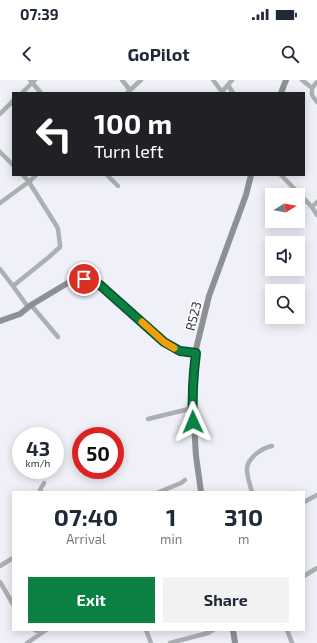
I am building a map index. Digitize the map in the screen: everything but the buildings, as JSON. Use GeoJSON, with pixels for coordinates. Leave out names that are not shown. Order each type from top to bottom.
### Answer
{"type":"FeatureCollection","features":[{"type":"Feature","properties":{"kind":"main road"},"geometry":{"type":"LineString","coordinates":[[281,92],[286,80]]}},
{"type":"Feature","properties":{"kind":"main road","name":"R523"},"geometry":{"type":"LineString","coordinates":[[201,491],[196,456],[193,408],[196,348],[209,296],[246,195],[250,176]]}},
{"type":"Feature","properties":{"kind":"main road"},"geometry":{"type":"LineString","coordinates":[[0,321],[20,314],[29,306],[71,281],[77,279],[89,280],[100,285],[164,342],[180,351],[196,353]]}},
{"type":"Feature","properties":{"kind":"main road"},"geometry":{"type":"LineString","coordinates":[[232,631],[235,643]]}},
{"type":"Feature","properties":{"kind":"street"},"geometry":{"type":"LineString","coordinates":[[122,80],[129,92],[141,80]]}},
{"type":"Feature","properties":{"kind":"street"},"geometry":{"type":"LineString","coordinates":[[213,80],[222,92],[232,80]]}},
{"type":"Feature","properties":{"kind":"street"},"geometry":{"type":"LineString","coordinates":[[302,80],[312,88]]}},
{"type":"Feature","properties":{"kind":"street"},"geometry":{"type":"LineString","coordinates":[[23,92],[33,81],[40,92]]}},
{"type":"Feature","properties":{"kind":"street"},"geometry":{"type":"LineString","coordinates":[[317,82],[312,88],[312,95],[317,102]]}},
{"type":"Feature","properties":{"kind":"street"},"geometry":{"type":"LineString","coordinates":[[228,85],[232,92]]}},
{"type":"Feature","properties":{"kind":"street"},"geometry":{"type":"LineString","coordinates":[[0,114],[12,102]]}},
{"type":"Feature","properties":{"kind":"street"},"geometry":{"type":"LineString","coordinates":[[0,152],[12,164]]}},
{"type":"Feature","properties":{"kind":"street"},"geometry":{"type":"LineString","coordinates":[[13,286],[60,247],[58,229],[56,225],[24,176]]}},
{"type":"Feature","properties":{"kind":"street"},"geometry":{"type":"LineString","coordinates":[[0,203],[35,176]]}},
{"type":"Feature","properties":{"kind":"street"},"geometry":{"type":"LineString","coordinates":[[108,176],[118,186]]}},
{"type":"Feature","properties":{"kind":"street"},"geometry":{"type":"LineString","coordinates":[[282,176],[312,207],[317,215]]}},
{"type":"Feature","properties":{"kind":"street"},"geometry":{"type":"LineString","coordinates":[[312,207],[317,202]]}},
{"type":"Feature","properties":{"kind":"street"},"geometry":{"type":"LineString","coordinates":[[0,269],[29,306],[58,337]]}},
{"type":"Feature","properties":{"kind":"street"},"geometry":{"type":"LineString","coordinates":[[148,419],[193,408]]}},
{"type":"Feature","properties":{"kind":"street"},"geometry":{"type":"LineString","coordinates":[[252,491],[247,473],[248,464],[258,452],[266,447],[272,446]]}},
{"type":"Feature","properties":{"kind":"street"},"geometry":{"type":"LineString","coordinates":[[161,491],[185,480]]}},
{"type":"Feature","properties":{"kind":"street"},"geometry":{"type":"LineString","coordinates":[[40,491],[44,483]]}},
{"type":"Feature","properties":{"kind":"street"},"geometry":{"type":"LineString","coordinates":[[305,501],[317,495]]}},
{"type":"Feature","properties":{"kind":"street"},"geometry":{"type":"LineString","coordinates":[[0,566],[12,559]]}},
{"type":"Feature","properties":{"kind":"street"},"geometry":{"type":"LineString","coordinates":[[305,575],[317,568]]}},
{"type":"Feature","properties":{"kind":"street"},"geometry":{"type":"LineString","coordinates":[[0,582],[12,602]]}},
{"type":"Feature","properties":{"kind":"street"},"geometry":{"type":"LineString","coordinates":[[27,643],[44,631]]}},
{"type":"Feature","properties":{"kind":"street"},"geometry":{"type":"LineString","coordinates":[[146,631],[151,643]]}},
{"type":"Feature","properties":{"kind":"street"},"geometry":{"type":"LineString","coordinates":[[170,643],[210,631]]}},
{"type":"Feature","properties":{"kind":"street"},"geometry":{"type":"LineString","coordinates":[[287,631],[292,643]]}},
{"type":"Feature","properties":{"kind":"slow traffic"},"geometry":{"type":"LineString","coordinates":[[142,322],[164,342],[174,348]]}},
{"type":"Feature","properties":{"kind":"route"},"geometry":{"type":"LineString","coordinates":[[84,279],[96,282],[100,285],[164,342],[180,351],[196,353],[194,370],[193,422]]}}]}
